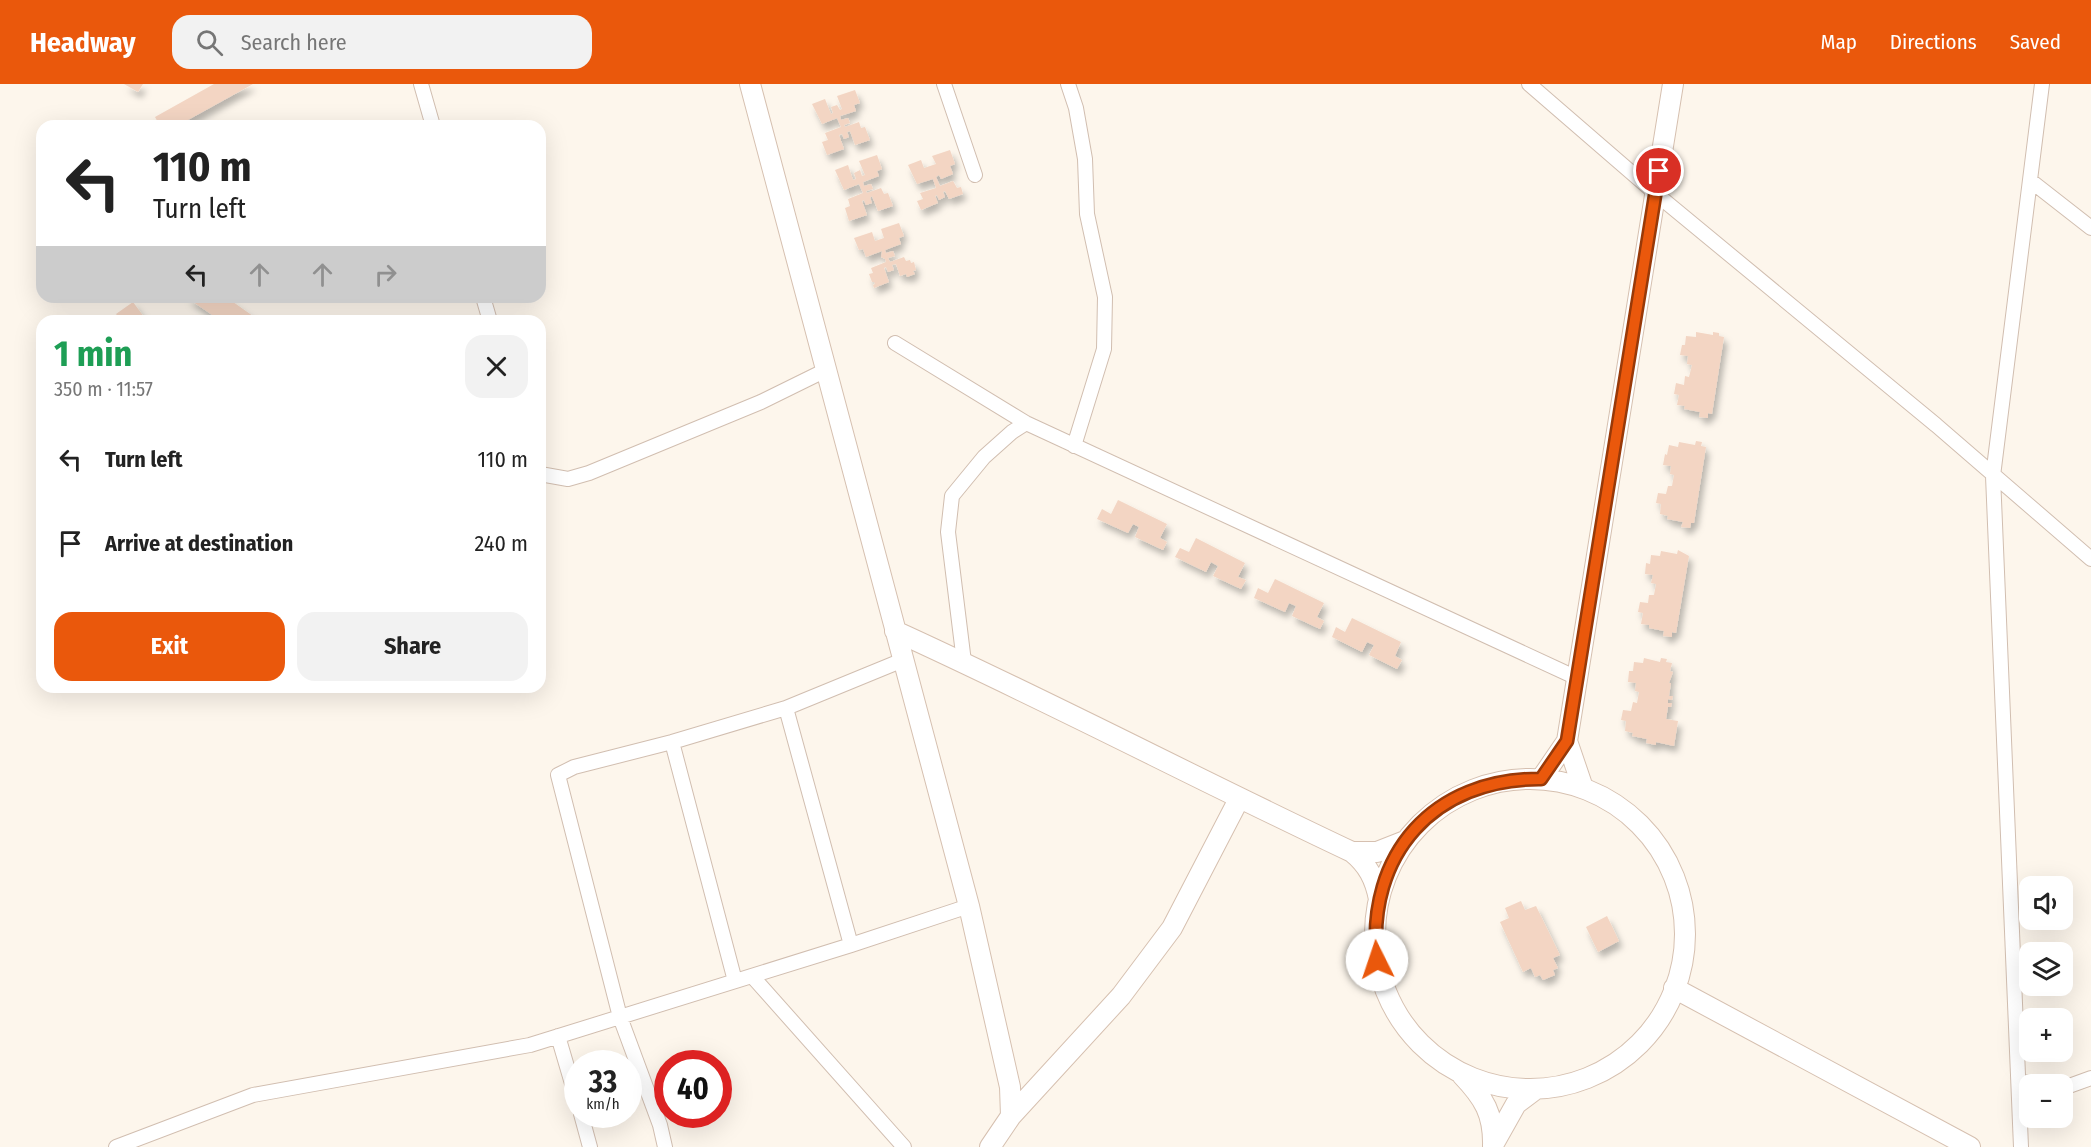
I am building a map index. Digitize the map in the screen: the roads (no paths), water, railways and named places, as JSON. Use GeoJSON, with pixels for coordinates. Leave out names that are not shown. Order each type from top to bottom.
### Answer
{"type":"FeatureCollection","features":[{"type":"Feature","properties":{"kind":"street"},"geometry":{"type":"LineString","coordinates":[[421,84],[431,120]]}},
{"type":"Feature","properties":{"kind":"street"},"geometry":{"type":"LineString","coordinates":[[750,84],[969,906],[1010,1087],[1011,1116]]}},
{"type":"Feature","properties":{"kind":"street"},"geometry":{"type":"LineString","coordinates":[[944,84],[975,175]]}},
{"type":"Feature","properties":{"kind":"street"},"geometry":{"type":"LineString","coordinates":[[1068,84],[1076,108],[1085,159],[1087,214],[1105,297],[1104,349],[1074,446]]}},
{"type":"Feature","properties":{"kind":"street"},"geometry":{"type":"LineString","coordinates":[[1529,84],[1655,193],[1936,425],[2091,559]]}},
{"type":"Feature","properties":{"kind":"street"},"geometry":{"type":"LineString","coordinates":[[1541,779],[1567,741],[1672,84]]}},
{"type":"Feature","properties":{"kind":"street"},"geometry":{"type":"LineString","coordinates":[[2019,1082],[1993,476],[2042,84]]}},
{"type":"Feature","properties":{"kind":"street"},"geometry":{"type":"LineString","coordinates":[[2031,182],[2091,228]]}},
{"type":"Feature","properties":{"kind":"street"},"geometry":{"type":"LineString","coordinates":[[895,343],[1026,423],[1577,678]]}},
{"type":"Feature","properties":{"kind":"street"},"geometry":{"type":"LineString","coordinates":[[546,475],[568,479],[589,473],[761,402],[826,370]]}},
{"type":"Feature","properties":{"kind":"street"},"geometry":{"type":"LineString","coordinates":[[963,662],[948,532],[952,496],[984,457],[1012,432],[1026,423]]}},
{"type":"Feature","properties":{"kind":"street"},"geometry":{"type":"LineString","coordinates":[[895,631],[963,662],[1239,799],[1353,852],[1364,862],[1371,873],[1379,899]]}},
{"type":"Feature","properties":{"kind":"street"},"geometry":{"type":"LineString","coordinates":[[665,1147],[660,1125],[620,1017],[558,775],[574,767],[672,742],[786,708],[903,660]]}},
{"type":"Feature","properties":{"kind":"street"},"geometry":{"type":"LineString","coordinates":[[786,708],[851,945]]}},
{"type":"Feature","properties":{"kind":"street"},"geometry":{"type":"LineString","coordinates":[[1567,741],[1583,788]]}},
{"type":"Feature","properties":{"kind":"street"},"geometry":{"type":"LineString","coordinates":[[672,742],[735,981]]}},
{"type":"Feature","properties":{"kind":"street"},"geometry":{"type":"LineString","coordinates":[[1458,1071],[1496,1085],[1536,1089],[1576,1082],[1612,1065],[1636,1046],[1656,1024],[1666,1006],[1674,988],[1683,948],[1684,928],[1682,908],[1670,869],[1660,851],[1634,820],[1601,796],[1583,788],[1541,779],[1502,781],[1465,793],[1432,813],[1405,842],[1394,859],[1379,899],[1376,930],[1377,960],[1390,998],[1411,1033],[1425,1047],[1458,1071],[1481,1095],[1491,1121],[1493,1146]]}},
{"type":"Feature","properties":{"kind":"street"},"geometry":{"type":"LineString","coordinates":[[990,1147],[1011,1116],[1121,996],[1172,928],[1239,799]]}},
{"type":"Feature","properties":{"kind":"street"},"geometry":{"type":"LineString","coordinates":[[1353,852],[1377,852],[1405,842]]}},
{"type":"Feature","properties":{"kind":"street"},"geometry":{"type":"LineString","coordinates":[[116,1147],[253,1095],[530,1045],[969,906]]}},
{"type":"Feature","properties":{"kind":"street"},"geometry":{"type":"LineString","coordinates":[[752,976],[904,1147]]}},
{"type":"Feature","properties":{"kind":"street"},"geometry":{"type":"LineString","coordinates":[[1674,988],[1970,1147]]}},
{"type":"Feature","properties":{"kind":"street"},"geometry":{"type":"LineString","coordinates":[[558,1036],[564,1056]]}},
{"type":"Feature","properties":{"kind":"street"},"geometry":{"type":"LineString","coordinates":[[2073,1085],[2091,1078]]}},
{"type":"Feature","properties":{"kind":"street"},"geometry":{"type":"LineString","coordinates":[[1493,1146],[1516,1104],[1536,1089]]}},
{"type":"Feature","properties":{"kind":"street"},"geometry":{"type":"LineString","coordinates":[[584,1128],[590,1147]]}},
{"type":"Feature","properties":{"kind":"street"},"geometry":{"type":"LineString","coordinates":[[2020,1128],[2021,1147]]}}]}
